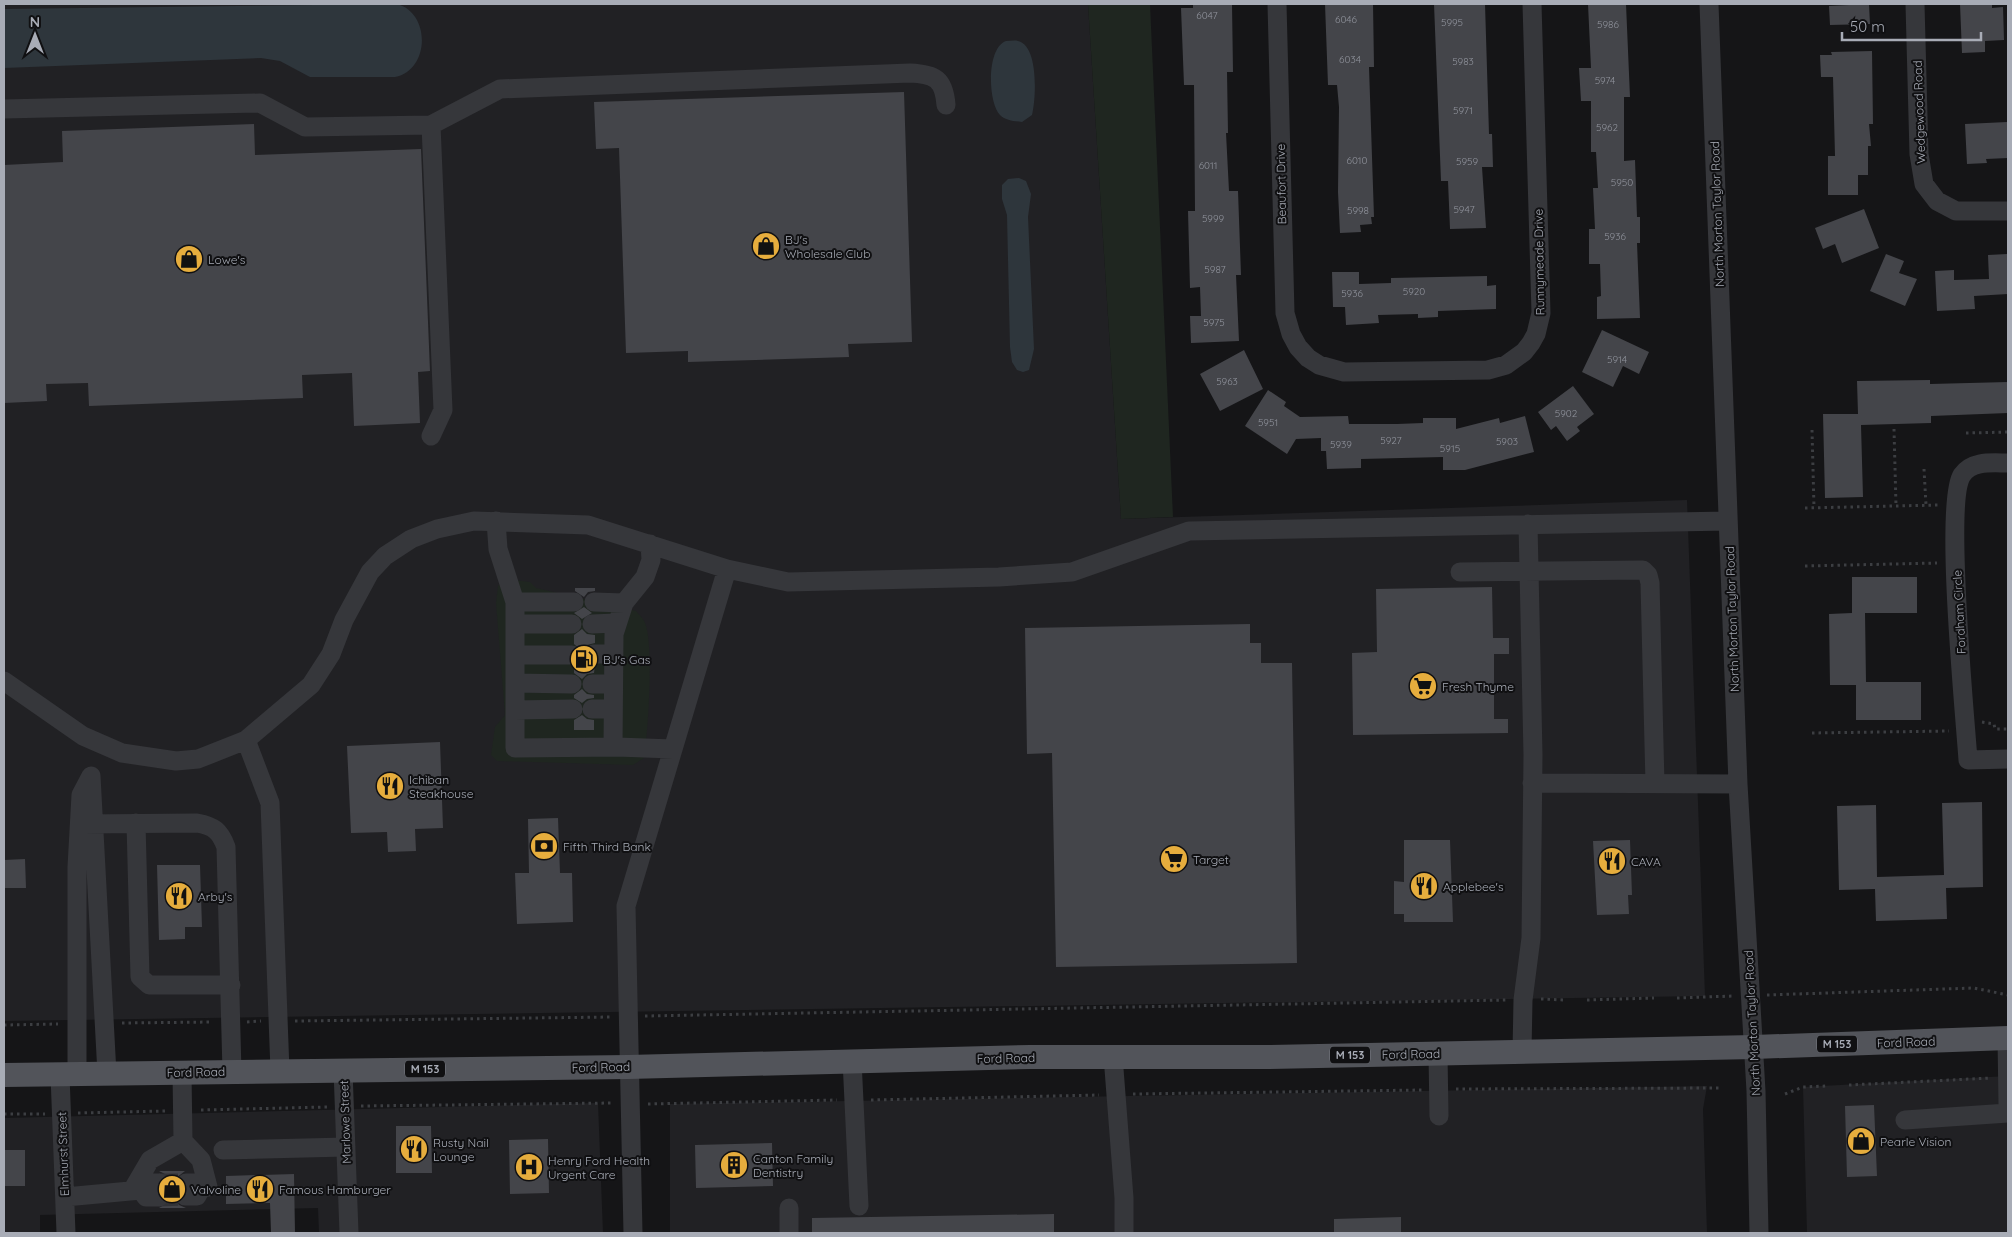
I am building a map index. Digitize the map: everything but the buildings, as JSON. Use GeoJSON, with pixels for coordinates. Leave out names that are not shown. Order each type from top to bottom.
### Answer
{"type":"FeatureCollection","features":[{"type":"Feature","properties":{"kind":"main road","name":"Ford Road"},"geometry":{"type":"LineString","coordinates":[[4,1075],[628,1067],[852,1060],[1114,1056],[1268,1057],[1438,1054],[1754,1047],[2008,1038]]}},
{"type":"Feature","properties":{"kind":"street","name":"Beaufort Drive"},"geometry":{"type":"LineString","coordinates":[[1277,4],[1285,313],[1291,334],[1308,358]]}},
{"type":"Feature","properties":{"kind":"street","name":"Runnymeade Drive"},"geometry":{"type":"LineString","coordinates":[[1308,358],[1319,365],[1344,372],[1488,370],[1506,365],[1516,359],[1531,343],[1536,334],[1541,313],[1532,4]]}},
{"type":"Feature","properties":{"kind":"street","name":"North Morton Taylor Road"},"geometry":{"type":"LineString","coordinates":[[1709,4],[1738,784],[1754,1047],[1759,1233]]}},
{"type":"Feature","properties":{"kind":"street","name":"Wedgewood Road"},"geometry":{"type":"LineString","coordinates":[[1915,4],[1919,154],[1924,184],[1936,201],[1956,211],[2008,211]]}},
{"type":"Feature","properties":{"kind":"street"},"geometry":{"type":"LineString","coordinates":[[4,109],[260,103],[305,128],[431,125],[500,89],[926,74],[938,80],[945,90],[946,105]]}},
{"type":"Feature","properties":{"kind":"street"},"geometry":{"type":"LineString","coordinates":[[431,125],[443,410],[431,436]]}},
{"type":"Feature","properties":{"kind":"street","name":"Fordham Circle"},"geometry":{"type":"LineString","coordinates":[[2008,463],[1974,465],[1963,473],[1957,484],[1956,497],[1956,561],[1968,760],[2008,759]]}},
{"type":"Feature","properties":{"kind":"street"},"geometry":{"type":"LineString","coordinates":[[4,681],[82,736],[122,754],[176,762],[198,759],[246,740],[310,685],[331,654],[370,572],[385,556],[411,539],[437,528],[474,521],[588,525],[727,569],[788,582],[1018,576],[1072,572],[1189,531],[1728,520]]}},
{"type":"Feature","properties":{"kind":"street"},"geometry":{"type":"LineString","coordinates":[[496,522],[498,549],[516,602],[516,748],[613,747],[673,750]]}},
{"type":"Feature","properties":{"kind":"street"},"geometry":{"type":"LineString","coordinates":[[1522,1052],[1523,1000],[1531,938],[1532,783],[1528,524]]}},
{"type":"Feature","properties":{"kind":"street"},"geometry":{"type":"LineString","coordinates":[[613,747],[616,623],[624,603],[646,577],[651,560],[650,544]]}},
{"type":"Feature","properties":{"kind":"street"},"geometry":{"type":"LineString","coordinates":[[633,1233],[626,906],[727,569]]}},
{"type":"Feature","properties":{"kind":"street"},"geometry":{"type":"LineString","coordinates":[[1460,572],[1644,570],[1648,575],[1655,784]]}},
{"type":"Feature","properties":{"kind":"street"},"geometry":{"type":"LineString","coordinates":[[516,602],[574,602]]}},
{"type":"Feature","properties":{"kind":"street"},"geometry":{"type":"LineString","coordinates":[[594,602],[624,603]]}},
{"type":"Feature","properties":{"kind":"street"},"geometry":{"type":"LineString","coordinates":[[592,624],[616,623]]}},
{"type":"Feature","properties":{"kind":"street"},"geometry":{"type":"LineString","coordinates":[[516,624],[572,624]]}},
{"type":"Feature","properties":{"kind":"street"},"geometry":{"type":"LineString","coordinates":[[593,654],[614,654]]}},
{"type":"Feature","properties":{"kind":"street"},"geometry":{"type":"LineString","coordinates":[[516,655],[572,655]]}},
{"type":"Feature","properties":{"kind":"street"},"geometry":{"type":"LineString","coordinates":[[516,683],[572,684]]}},
{"type":"Feature","properties":{"kind":"street"},"geometry":{"type":"LineString","coordinates":[[592,684],[614,684]]}},
{"type":"Feature","properties":{"kind":"street"},"geometry":{"type":"LineString","coordinates":[[516,710],[573,709]]}},
{"type":"Feature","properties":{"kind":"street"},"geometry":{"type":"LineString","coordinates":[[592,709],[614,709]]}},
{"type":"Feature","properties":{"kind":"street"},"geometry":{"type":"LineString","coordinates":[[246,740],[270,804],[280,1071]]}},
{"type":"Feature","properties":{"kind":"street"},"geometry":{"type":"LineString","coordinates":[[101,745],[92,776],[87,824],[108,1074]]}},
{"type":"Feature","properties":{"kind":"street"},"geometry":{"type":"LineString","coordinates":[[1532,783],[1738,784]]}},
{"type":"Feature","properties":{"kind":"street"},"geometry":{"type":"LineString","coordinates":[[87,824],[198,823],[211,825],[221,833],[226,847],[232,1072]]}},
{"type":"Feature","properties":{"kind":"street","name":"Elmhurst Street"},"geometry":{"type":"LineString","coordinates":[[66,1233],[68,1075],[77,1024],[77,867],[87,824]]}},
{"type":"Feature","properties":{"kind":"street"},"geometry":{"type":"LineString","coordinates":[[136,824],[140,978],[149,985],[231,984]]}},
{"type":"Feature","properties":{"kind":"street"},"geometry":{"type":"LineString","coordinates":[[2008,1038],[2008,1104]]}},
{"type":"Feature","properties":{"kind":"street"},"geometry":{"type":"LineString","coordinates":[[1438,1054],[1440,1116]]}},
{"type":"Feature","properties":{"kind":"street"},"geometry":{"type":"LineString","coordinates":[[1114,1056],[1124,1198],[1124,1233]]}},
{"type":"Feature","properties":{"kind":"street"},"geometry":{"type":"LineString","coordinates":[[852,1060],[859,1206]]}},
{"type":"Feature","properties":{"kind":"street","name":"Marlowe Street"},"geometry":{"type":"LineString","coordinates":[[343,1070],[348,1233]]}},
{"type":"Feature","properties":{"kind":"street"},"geometry":{"type":"LineString","coordinates":[[182,1073],[183,1141],[201,1160],[208,1187],[191,1189]]}},
{"type":"Feature","properties":{"kind":"street"},"geometry":{"type":"LineString","coordinates":[[1905,1120],[2008,1113]]}},
{"type":"Feature","properties":{"kind":"street"},"geometry":{"type":"LineString","coordinates":[[137,1189],[150,1160],[183,1141]]}},
{"type":"Feature","properties":{"kind":"street"},"geometry":{"type":"LineString","coordinates":[[223,1150],[346,1147]]}},
{"type":"Feature","properties":{"kind":"street"},"geometry":{"type":"LineString","coordinates":[[65,1197],[137,1189],[148,1183],[159,1190]]}},
{"type":"Feature","properties":{"kind":"street"},"geometry":{"type":"LineString","coordinates":[[789,1208],[790,1233]]}},
{"type":"Feature","properties":{"kind":"path"},"geometry":{"type":"LineString","coordinates":[[1894,429],[1896,506]]}},
{"type":"Feature","properties":{"kind":"path"},"geometry":{"type":"LineString","coordinates":[[1812,430],[1814,508]]}},
{"type":"Feature","properties":{"kind":"path"},"geometry":{"type":"LineString","coordinates":[[1966,433],[2008,432]]}},
{"type":"Feature","properties":{"kind":"path"},"geometry":{"type":"LineString","coordinates":[[1924,469],[1926,505]]}},
{"type":"Feature","properties":{"kind":"path"},"geometry":{"type":"LineString","coordinates":[[1805,508],[1941,505],[1941,512]]}},
{"type":"Feature","properties":{"kind":"path"},"geometry":{"type":"LineString","coordinates":[[1805,566],[1942,563]]}},
{"type":"Feature","properties":{"kind":"path"},"geometry":{"type":"LineString","coordinates":[[1974,720],[1994,724],[1995,729],[2008,729]]}},
{"type":"Feature","properties":{"kind":"path"},"geometry":{"type":"LineString","coordinates":[[1812,733],[1934,729],[1951,731]]}},
{"type":"Feature","properties":{"kind":"path"},"geometry":{"type":"LineString","coordinates":[[1677,998],[1974,988],[2008,995]]}},
{"type":"Feature","properties":{"kind":"path"},"geometry":{"type":"LineString","coordinates":[[1587,1000],[1654,998]]}},
{"type":"Feature","properties":{"kind":"path"},"geometry":{"type":"LineString","coordinates":[[1536,999],[1565,1000]]}},
{"type":"Feature","properties":{"kind":"path"},"geometry":{"type":"LineString","coordinates":[[105,1024],[627,1017],[1509,1000]]}},
{"type":"Feature","properties":{"kind":"path"},"geometry":{"type":"LineString","coordinates":[[4,1025],[77,1024]]}},
{"type":"Feature","properties":{"kind":"path"},"geometry":{"type":"LineString","coordinates":[[1849,1085],[2008,1077]]}},
{"type":"Feature","properties":{"kind":"path"},"geometry":{"type":"LineString","coordinates":[[1785,1094],[1803,1087],[1826,1086]]}},
{"type":"Feature","properties":{"kind":"path"},"geometry":{"type":"LineString","coordinates":[[366,1106],[630,1104],[1116,1094],[1722,1088]]}},
{"type":"Feature","properties":{"kind":"shaded area"},"geometry":{"type":"Polygon","coordinates":[[[4,4],[1088,4],[1121,519],[1687,500],[1705,996],[4,1021],[4,4]]]}},
{"type":"Feature","properties":{"kind":"shaded area"},"geometry":{"type":"Polygon","coordinates":[[[397,4],[408,9],[416,18],[421,29],[422,41],[420,53],[415,64],[407,72],[395,77],[310,77],[280,61],[261,58],[4,68],[4,9],[397,4]]]}},
{"type":"Feature","properties":{"kind":"shaded area"},"geometry":{"type":"Polygon","coordinates":[[[1088,4],[1150,4],[1173,517],[1121,519],[1088,4]]]}},
{"type":"Feature","properties":{"kind":"shaded area"},"geometry":{"type":"Polygon","coordinates":[[[1006,41],[1017,41],[1025,45],[1030,52],[1033,62],[1035,86],[1032,115],[1022,122],[1002,117],[996,109],[993,99],[991,88],[992,64],[995,54],[1006,41]]]}},
{"type":"Feature","properties":{"kind":"shaded area"},"geometry":{"type":"Polygon","coordinates":[[[1019,178],[1026,181],[1031,194],[1028,217],[1034,349],[1029,370],[1023,372],[1017,370],[1012,362],[1010,347],[1007,215],[1002,199],[1002,185],[1008,179],[1019,178]]]}},
{"type":"Feature","properties":{"kind":"shaded area"},"geometry":{"type":"Polygon","coordinates":[[[507,579],[530,582],[536,588],[636,611],[643,618],[648,634],[650,668],[644,758],[633,765],[497,761],[491,755],[495,727],[505,715],[496,603],[498,586],[507,579]]]}},
{"type":"Feature","properties":{"kind":"shaded area"},"geometry":{"type":"Polygon","coordinates":[[[2008,1076],[2008,1233],[1807,1233],[1803,1087],[2008,1076]]]}},
{"type":"Feature","properties":{"kind":"shaded area"},"geometry":{"type":"Polygon","coordinates":[[[1707,1086],[1703,1109],[1707,1233],[670,1233],[670,1104],[1707,1086]]]}},
{"type":"Feature","properties":{"kind":"shaded area"},"geometry":{"type":"Polygon","coordinates":[[[598,1103],[603,1233],[319,1233],[318,1208],[40,1215],[40,1233],[4,1233],[4,1118],[598,1103]]]}},
{"type":"Feature","properties":{"kind":"tunnel"},"geometry":{"type":"LineString","coordinates":[[159,1183],[186,1183]]}},
{"type":"Feature","properties":{"kind":"tunnel"},"geometry":{"type":"LineString","coordinates":[[159,1197],[185,1196]]}},
{"type":"Feature","properties":{"kind":"place","name":"BJ's Wholesale Club"},"geometry":{"type":"Point","coordinates":[766,246]}},
{"type":"Feature","properties":{"kind":"place","name":"Lowe's"},"geometry":{"type":"Point","coordinates":[189,259]}},
{"type":"Feature","properties":{"kind":"place","name":"BJ's Gas"},"geometry":{"type":"Point","coordinates":[584,659]}},
{"type":"Feature","properties":{"kind":"place","name":"Fresh Thyme"},"geometry":{"type":"Point","coordinates":[1423,686]}},
{"type":"Feature","properties":{"kind":"place","name":"Ichiban Steakhouse"},"geometry":{"type":"Point","coordinates":[390,786]}},
{"type":"Feature","properties":{"kind":"place","name":"Fifth Third Bank"},"geometry":{"type":"Point","coordinates":[544,846]}},
{"type":"Feature","properties":{"kind":"place","name":"Target"},"geometry":{"type":"Point","coordinates":[1174,859]}},
{"type":"Feature","properties":{"kind":"place","name":"CAVA"},"geometry":{"type":"Point","coordinates":[1612,861]}},
{"type":"Feature","properties":{"kind":"place","name":"Applebee's"},"geometry":{"type":"Point","coordinates":[1424,886]}},
{"type":"Feature","properties":{"kind":"place","name":"Arby's"},"geometry":{"type":"Point","coordinates":[179,896]}},
{"type":"Feature","properties":{"kind":"place","name":"Pearle Vision"},"geometry":{"type":"Point","coordinates":[1861,1141]}},
{"type":"Feature","properties":{"kind":"place","name":"Rusty Nail Lounge"},"geometry":{"type":"Point","coordinates":[414,1149]}},
{"type":"Feature","properties":{"kind":"place","name":"Canton Family Dentistry"},"geometry":{"type":"Point","coordinates":[734,1165]}},
{"type":"Feature","properties":{"kind":"place","name":"Henry Ford Health Urgent Care"},"geometry":{"type":"Point","coordinates":[529,1167]}},
{"type":"Feature","properties":{"kind":"place","name":"Valvoline"},"geometry":{"type":"Point","coordinates":[172,1189]}},
{"type":"Feature","properties":{"kind":"place","name":"Famous Hamburger"},"geometry":{"type":"Point","coordinates":[260,1189]}}]}
